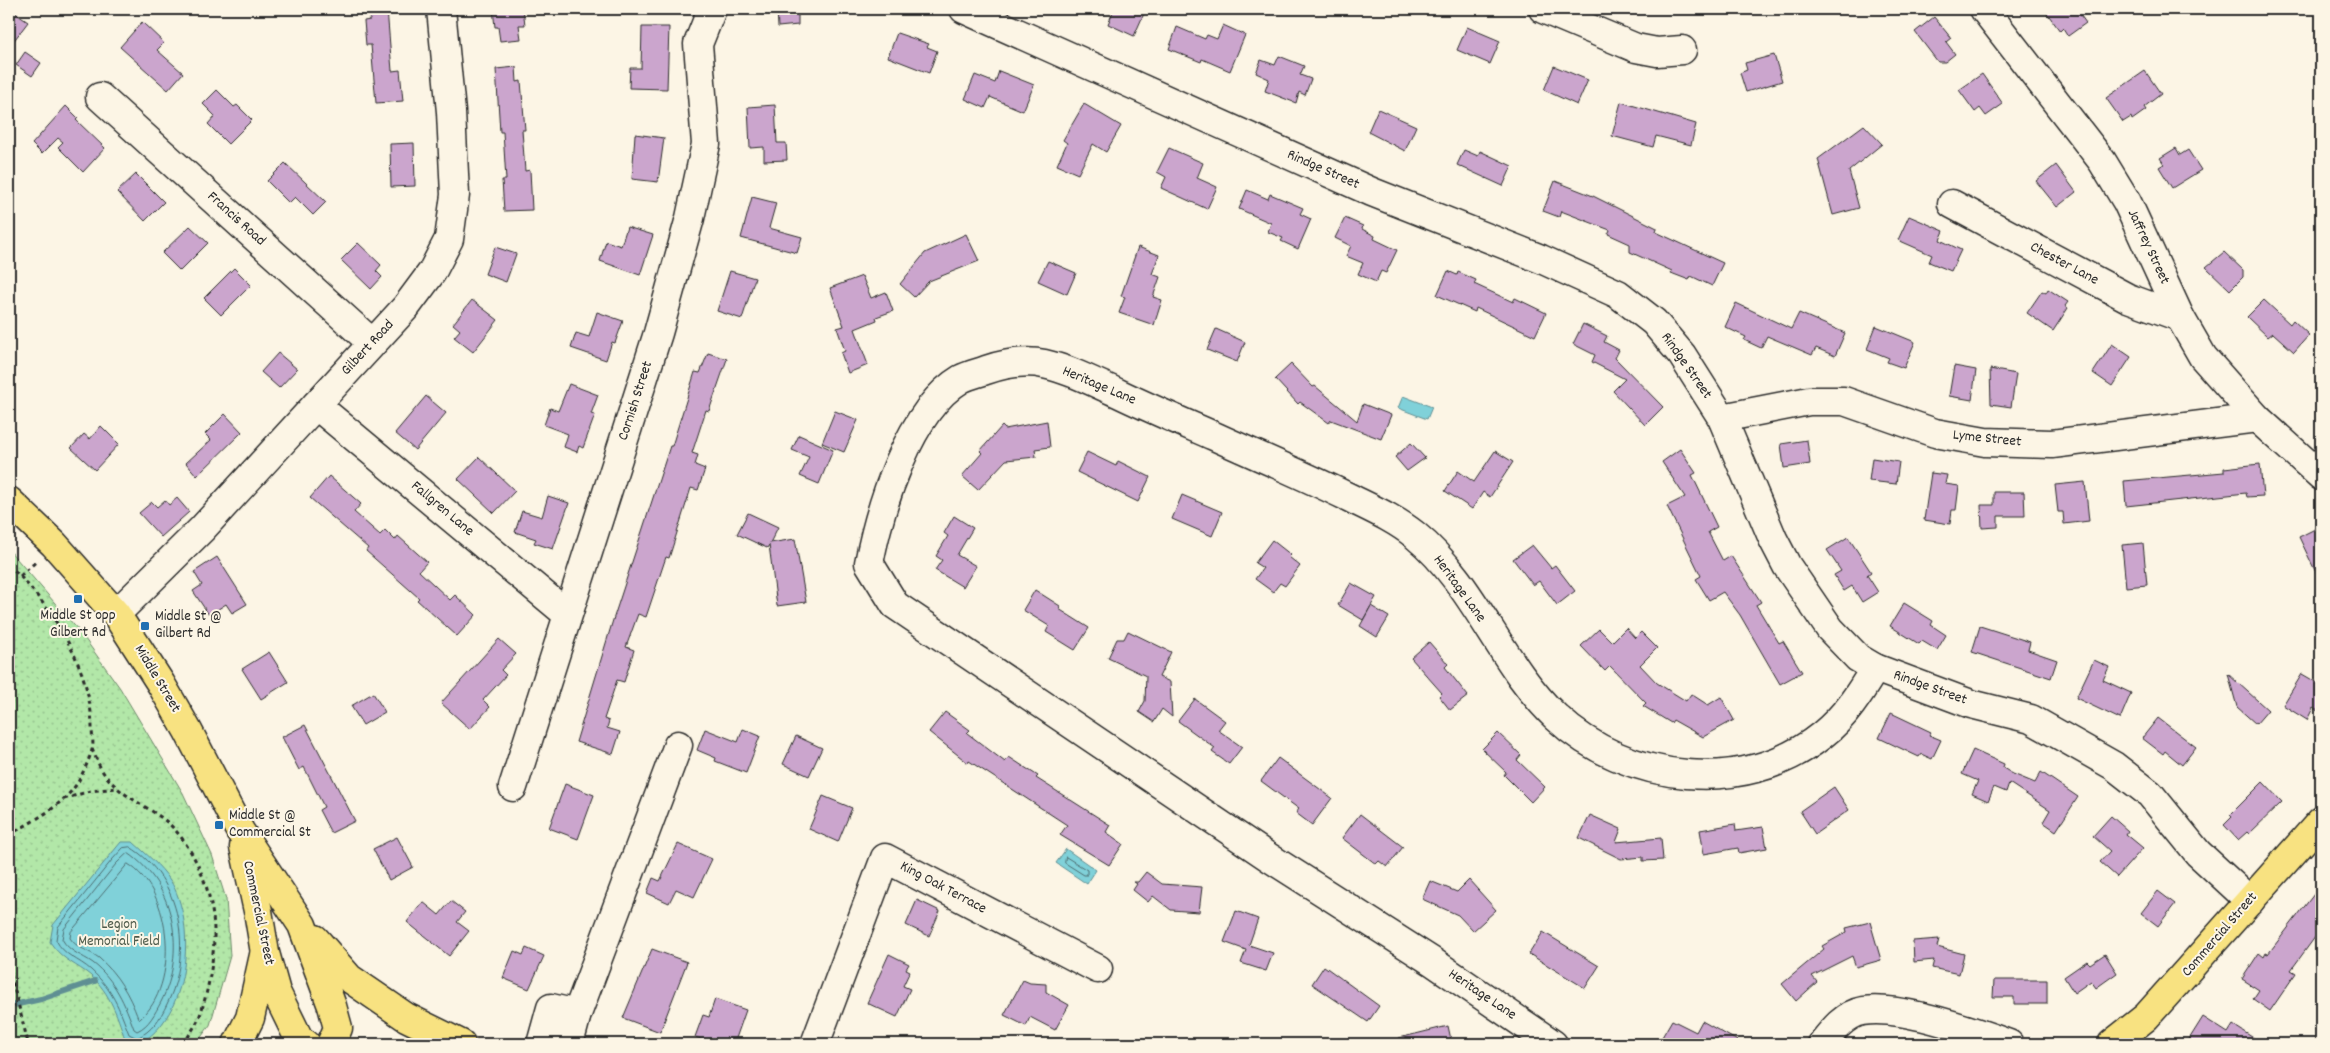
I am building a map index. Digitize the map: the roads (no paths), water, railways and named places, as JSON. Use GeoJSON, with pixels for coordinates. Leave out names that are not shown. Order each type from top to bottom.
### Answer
{"type":"FeatureCollection","features":[{"type":"Feature","properties":{"kind":"main road","name":"Middle Street"},"geometry":{"type":"LineString","coordinates":[[9,501],[54,544],[116,614],[140,650],[188,731],[240,831]]}},
{"type":"Feature","properties":{"kind":"main road","name":"Commercial Street"},"geometry":{"type":"LineString","coordinates":[[2112,1044],[2146,1017],[2321,820]]}},
{"type":"Feature","properties":{"kind":"main road","name":"Commercial Street"},"geometry":{"type":"LineString","coordinates":[[240,831],[302,925],[332,1006],[338,1028],[332,1044]]}},
{"type":"Feature","properties":{"kind":"main road","name":"Commercial Street"},"geometry":{"type":"LineString","coordinates":[[240,831],[265,953],[276,992],[299,1039],[306,1044]]}},
{"type":"Feature","properties":{"kind":"main road"},"geometry":{"type":"LineString","coordinates":[[302,925],[349,978],[406,1017],[462,1044]]}},
{"type":"Feature","properties":{"kind":"main road"},"geometry":{"type":"LineString","coordinates":[[237,1044],[250,1018],[265,953]]}},
{"type":"Feature","properties":{"kind":"street","name":"Gilbert Road"},"geometry":{"type":"LineString","coordinates":[[116,614],[202,529],[406,307],[432,272],[449,238],[455,195],[451,112],[441,9]]}},
{"type":"Feature","properties":{"kind":"street","name":"Cornish Street"},"geometry":{"type":"LineString","coordinates":[[513,787],[658,333],[690,218],[706,144],[698,44],[712,9]]}},
{"type":"Feature","properties":{"kind":"street","name":"Rindge Street"},"geometry":{"type":"LineString","coordinates":[[964,9],[1372,192],[1541,259],[1618,294],[1654,322],[1682,355],[1722,418],[1773,539],[1798,585],[1830,629],[1858,658],[1875,668],[1971,704],[2031,719],[2114,766],[2150,794],[2198,853],[2250,901]]}},
{"type":"Feature","properties":{"kind":"street"},"geometry":{"type":"LineString","coordinates":[[1543,9],[1636,48],[1657,52],[1682,50]]}},
{"type":"Feature","properties":{"kind":"street","name":"Jaffrey Street"},"geometry":{"type":"LineString","coordinates":[[1984,9],[2102,161],[2127,202],[2180,317],[2203,356],[2257,418],[2321,476]]}},
{"type":"Feature","properties":{"kind":"street","name":"Francis Road"},"geometry":{"type":"LineString","coordinates":[[100,97],[372,342]]}},
{"type":"Feature","properties":{"kind":"street","name":"Chester Lane"},"geometry":{"type":"LineString","coordinates":[[1952,204],[2128,298],[2180,317]]}},
{"type":"Feature","properties":{"kind":"street","name":"Heritage Lane"},"geometry":{"type":"LineString","coordinates":[[1553,1044],[1432,962],[1270,858],[896,605],[869,563],[876,527],[900,457],[936,401],[962,378],[1002,364],[1041,363],[1080,374],[1117,393],[1312,479],[1392,518],[1415,536],[1449,571],[1506,656],[1554,716],[1576,734],[1600,748],[1650,769],[1704,775],[1732,774],[1778,761],[1800,751],[1837,722],[1862,691],[1875,668]]}},
{"type":"Feature","properties":{"kind":"street","name":"Lyme Street"},"geometry":{"type":"LineString","coordinates":[[1722,418],[1809,401],[1844,401],[1935,433],[1985,442],[2052,444],[2257,418]]}},
{"type":"Feature","properties":{"kind":"street","name":"Fallgren Lane"},"geometry":{"type":"LineString","coordinates":[[316,405],[567,614]]}},
{"type":"Feature","properties":{"kind":"street"},"geometry":{"type":"LineString","coordinates":[[569,1044],[577,1014],[678,745]]}},
{"type":"Feature","properties":{"kind":"street","name":"King Oak Terrace"},"geometry":{"type":"LineString","coordinates":[[815,1044],[885,858],[1098,969]]}},
{"type":"Feature","properties":{"kind":"street"},"geometry":{"type":"LineString","coordinates":[[541,1044],[551,1008],[577,1014]]}},
{"type":"Feature","properties":{"kind":"street"},"geometry":{"type":"LineString","coordinates":[[1822,1044],[1839,1023],[1862,1011],[1889,1012],[1923,1017],[2009,1044]]}},
{"type":"Feature","properties":{"kind":"water"},"geometry":{"type":"Polygon","coordinates":[[[1403,396],[1432,407],[1427,419],[1398,408],[1403,396]]]}},
{"type":"Feature","properties":{"kind":"water"},"geometry":{"type":"Polygon","coordinates":[[[121,842],[133,842],[153,860],[170,880],[179,899],[184,921],[186,945],[184,970],[178,993],[168,1014],[155,1032],[138,1044],[125,1039],[111,1002],[94,978],[62,955],[50,942],[53,925],[121,842]]]}},
{"type":"Feature","properties":{"kind":"water"},"geometry":{"type":"Polygon","coordinates":[[[1066,849],[1096,870],[1087,884],[1056,863],[1066,849]]]}},
{"type":"Feature","properties":{"kind":"waterway"},"geometry":{"type":"LineString","coordinates":[[9,1006],[41,999],[95,981]]}},
{"type":"Feature","properties":{"kind":"place","name":"Middle St opp Gilbert Rd"},"geometry":{"type":"Point","coordinates":[78,599]}},
{"type":"Feature","properties":{"kind":"place","name":"Middle St @ Gilbert Rd"},"geometry":{"type":"Point","coordinates":[145,626]}},
{"type":"Feature","properties":{"kind":"place","name":"Middle St @ Commercial St"},"geometry":{"type":"Point","coordinates":[219,825]}},
{"type":"Feature","properties":{"kind":"park label","name":"Legion Memorial Field"},"geometry":{"type":"Point","coordinates":[119,934]}}]}
